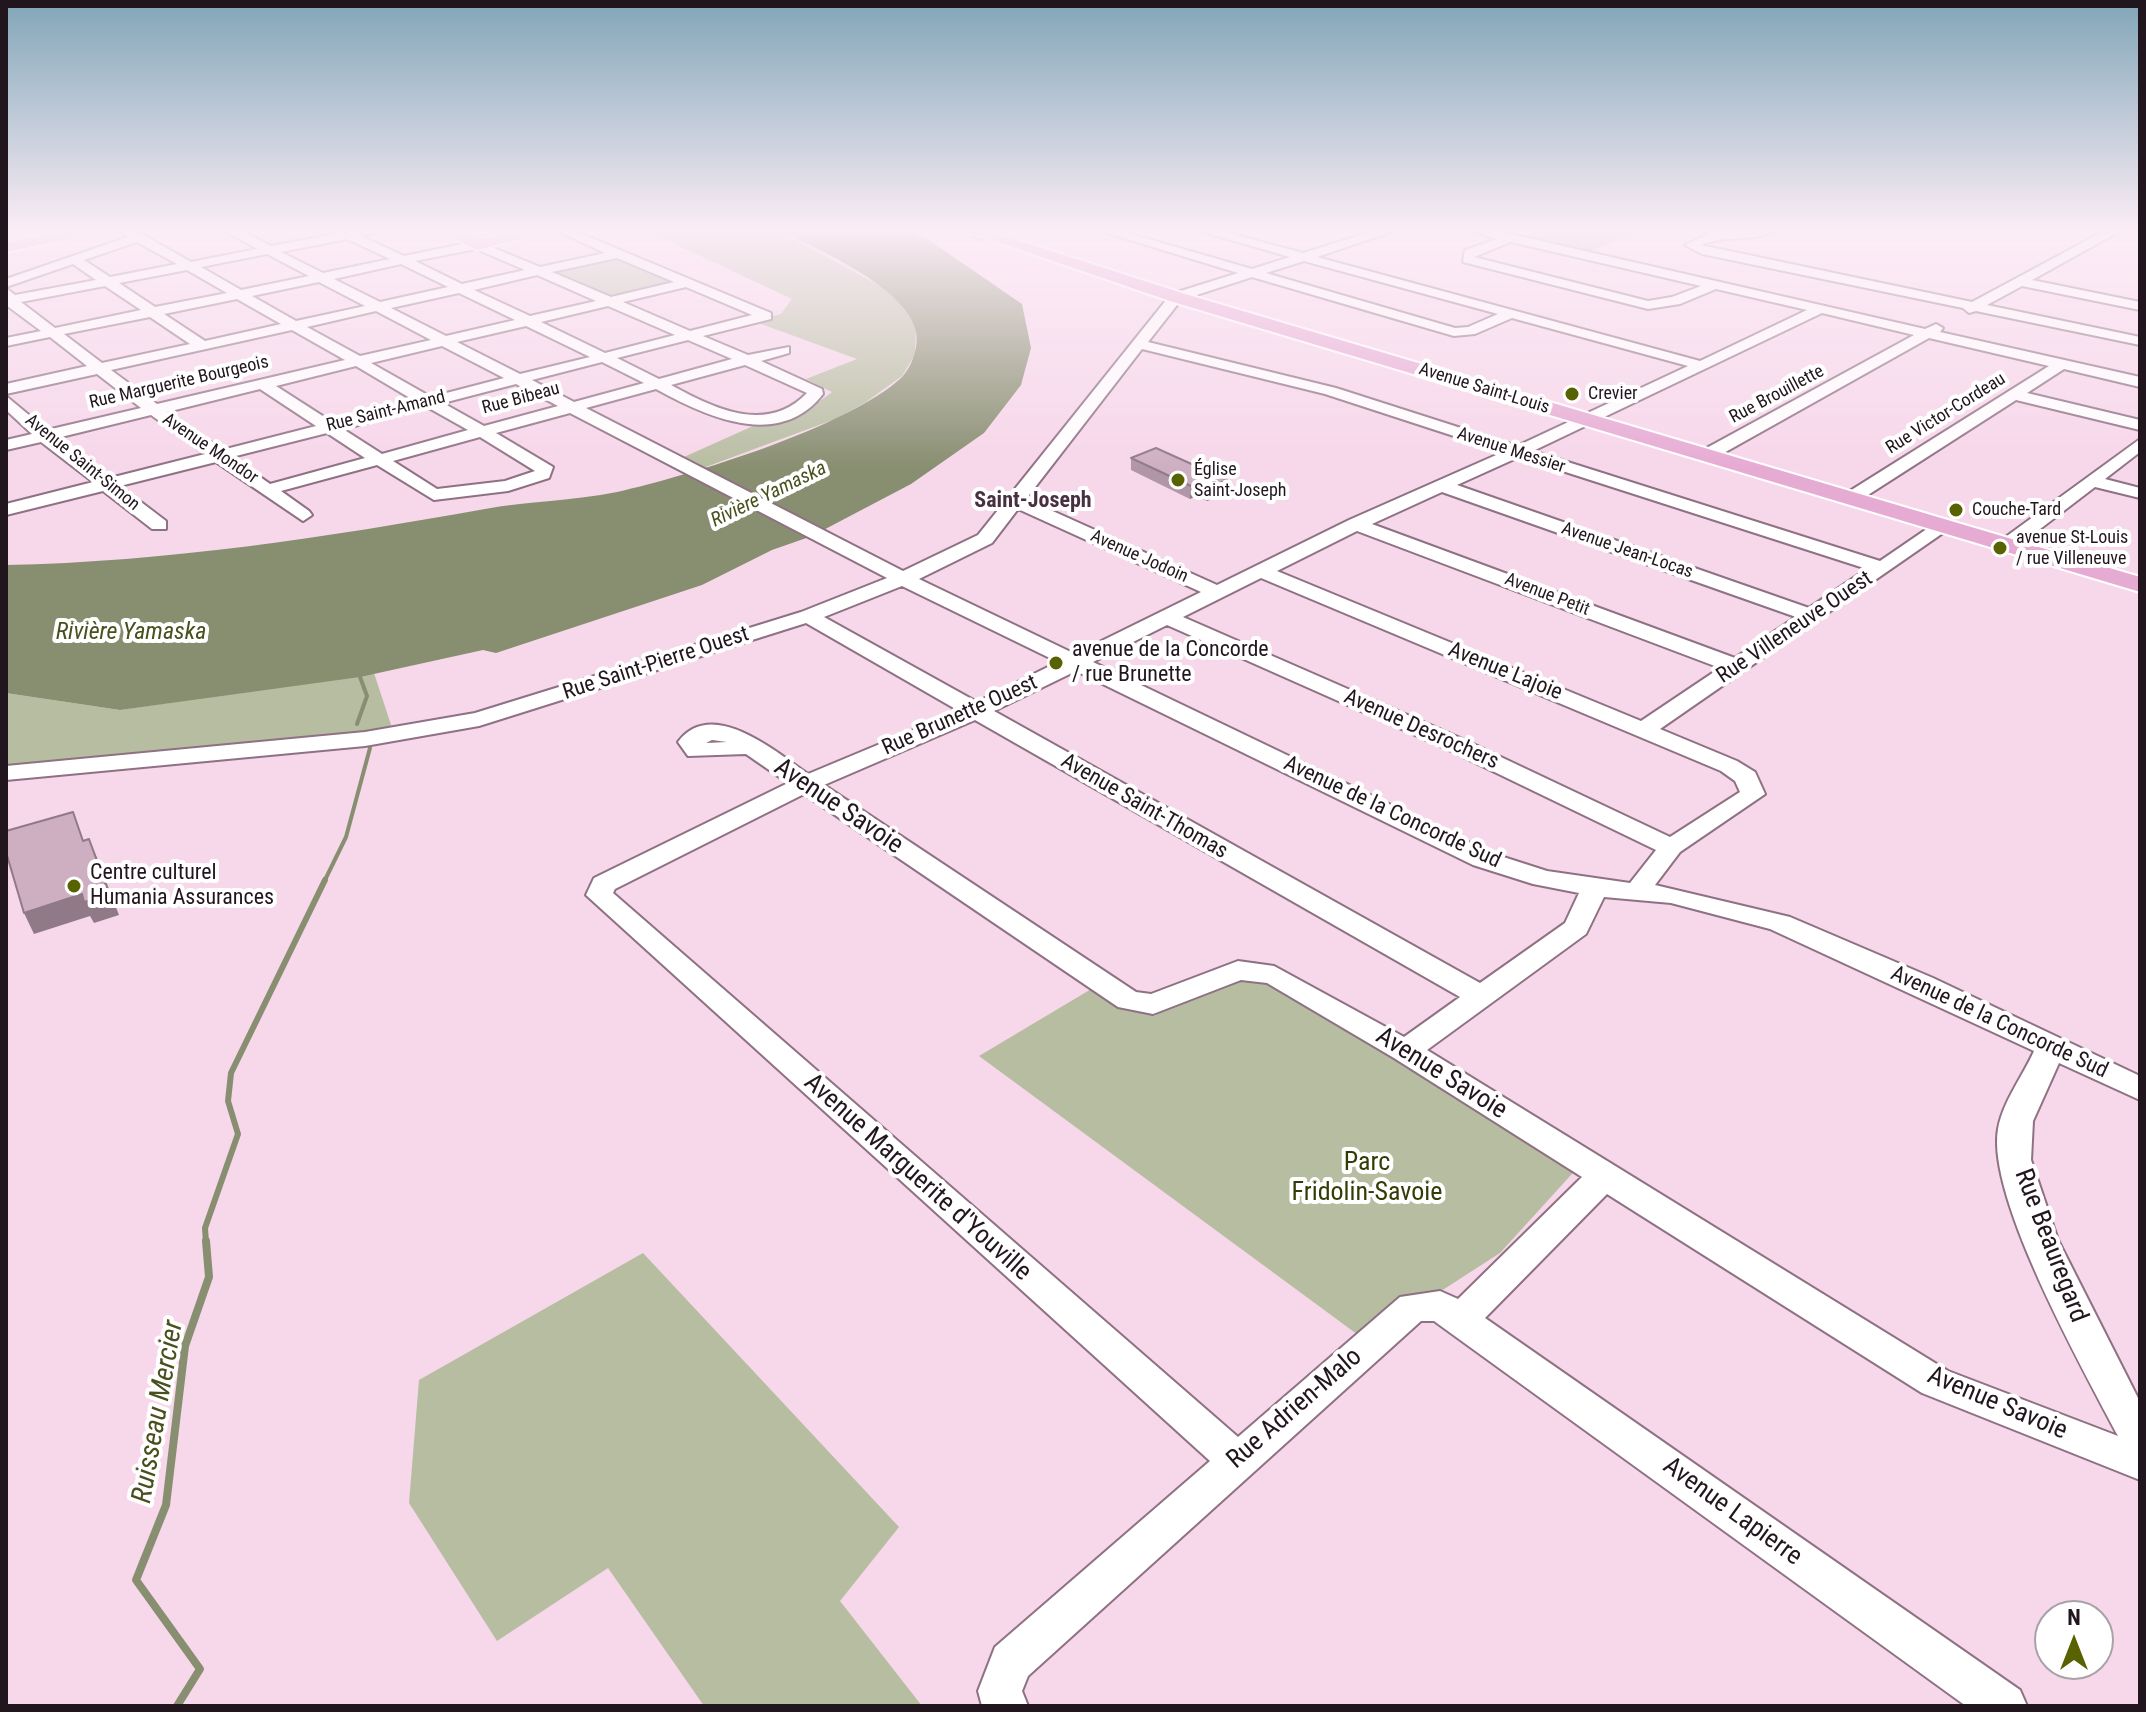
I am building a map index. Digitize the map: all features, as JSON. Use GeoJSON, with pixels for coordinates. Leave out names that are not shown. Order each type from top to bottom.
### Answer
{"type":"FeatureCollection","features":[{"type":"Feature","properties":{"kind":"main road","name":"Avenue Saint-Louis"},"geometry":{"type":"LineString","coordinates":[[1216,309],[2140,585]]}},
{"type":"Feature","properties":{"kind":"street","name":"Avenue Mondor"},"geometry":{"type":"LineString","coordinates":[[22,309],[154,410],[303,515]]}},
{"type":"Feature","properties":{"kind":"street"},"geometry":{"type":"LineString","coordinates":[[147,309],[203,346]]}},
{"type":"Feature","properties":{"kind":"street"},"geometry":{"type":"LineString","coordinates":[[6,342],[167,309]]}},
{"type":"Feature","properties":{"kind":"street"},"geometry":{"type":"LineString","coordinates":[[261,309],[544,467],[543,474],[533,480],[508,486],[434,495],[263,384]]}},
{"type":"Feature","properties":{"kind":"street"},"geometry":{"type":"LineString","coordinates":[[6,389],[369,309]]}},
{"type":"Feature","properties":{"kind":"street","name":"Avenue de la Concorde Sud"},"geometry":{"type":"LineString","coordinates":[[381,309],[903,579],[1482,859],[1542,878],[1719,904],[1780,923],[1923,985],[2140,1089]]}},
{"type":"Feature","properties":{"kind":"street"},"geometry":{"type":"LineString","coordinates":[[504,309],[730,418],[772,418],[792,411],[815,394],[814,389],[628,309]]}},
{"type":"Feature","properties":{"kind":"street","name":"Rue Marguerite Bourgeois"},"geometry":{"type":"LineString","coordinates":[[6,445],[579,309]]}},
{"type":"Feature","properties":{"kind":"street","name":"Rue Saint-Amand"},"geometry":{"type":"LineString","coordinates":[[6,510],[766,316],[749,309]]}},
{"type":"Feature","properties":{"kind":"street","name":"Rue Saint-Pierre Ouest"},"geometry":{"type":"LineString","coordinates":[[6,773],[365,739],[479,719],[808,616],[903,579],[985,539],[1166,309]]}},
{"type":"Feature","properties":{"kind":"street"},"geometry":{"type":"LineString","coordinates":[[1371,309],[1454,332],[1470,331],[1511,314]]}},
{"type":"Feature","properties":{"kind":"street"},"geometry":{"type":"LineString","coordinates":[[1492,309],[1703,366]]}},
{"type":"Feature","properties":{"kind":"street"},"geometry":{"type":"LineString","coordinates":[[1820,309],[2140,382]]}},
{"type":"Feature","properties":{"kind":"street","name":"Rue Brunette Ouest"},"geometry":{"type":"LineString","coordinates":[[599,895],[603,884],[803,785],[975,712],[1356,524],[1588,420],[1820,309]]}},
{"type":"Feature","properties":{"kind":"street","name":"Rue Brouillette"},"geometry":{"type":"LineString","coordinates":[[1707,455],[1969,309]]}},
{"type":"Feature","properties":{"kind":"street"},"geometry":{"type":"LineString","coordinates":[[1988,309],[2140,341]]}},
{"type":"Feature","properties":{"kind":"street","name":"Avenue Messier"},"geometry":{"type":"LineString","coordinates":[[1138,344],[1330,391],[1515,453],[1882,568]]}},
{"type":"Feature","properties":{"kind":"street","name":"Rue Bibeau"},"geometry":{"type":"LineString","coordinates":[[270,489],[784,350]]}},
{"type":"Feature","properties":{"kind":"street","name":"Rue Victor-Cordeau"},"geometry":{"type":"LineString","coordinates":[[1851,498],[2062,364]]}},
{"type":"Feature","properties":{"kind":"street"},"geometry":{"type":"LineString","coordinates":[[2014,395],[2140,425]]}},
{"type":"Feature","properties":{"kind":"street","name":"Avenue Saint-Simon"},"geometry":{"type":"LineString","coordinates":[[6,401],[44,436],[159,525]]}},
{"type":"Feature","properties":{"kind":"street"},"geometry":{"type":"LineString","coordinates":[[2007,545],[2140,444]]}},
{"type":"Feature","properties":{"kind":"street"},"geometry":{"type":"LineString","coordinates":[[2092,481],[2140,493]]}},
{"type":"Feature","properties":{"kind":"street","name":"Avenue Jean-Locas"},"geometry":{"type":"LineString","coordinates":[[1442,486],[1812,616]]}},
{"type":"Feature","properties":{"kind":"street","name":"Avenue Jodoin"},"geometry":{"type":"LineString","coordinates":[[1015,501],[1219,593]]}},
{"type":"Feature","properties":{"kind":"street","name":"Avenue Petit"},"geometry":{"type":"LineString","coordinates":[[1356,524],[1738,667]]}},
{"type":"Feature","properties":{"kind":"street","name":"Rue Villeneuve Ouest"},"geometry":{"type":"LineString","coordinates":[[1645,729],[1944,526]]}},
{"type":"Feature","properties":{"kind":"street","name":"Avenue Lajoie"},"geometry":{"type":"LineString","coordinates":[[1261,571],[1645,729],[1729,766],[1746,777],[1753,794],[1671,847]]}},
{"type":"Feature","properties":{"kind":"street","name":"Avenue Saint-Thomas"},"geometry":{"type":"LineString","coordinates":[[808,616],[1480,996]]}},
{"type":"Feature","properties":{"kind":"street","name":"Avenue Desrochers"},"geometry":{"type":"LineString","coordinates":[[1168,618],[1459,746],[1671,847]]}},
{"type":"Feature","properties":{"kind":"street","name":"Avenue Savoie"},"geometry":{"type":"LineString","coordinates":[[750,747],[1128,1000],[1153,1004],[1238,970],[1274,975],[1405,1051],[1935,1382],[2140,1462]]}},
{"type":"Feature","properties":{"kind":"street"},"geometry":{"type":"LineString","coordinates":[[1636,893],[1671,847]]}},
{"type":"Feature","properties":{"kind":"street"},"geometry":{"type":"LineString","coordinates":[[1405,1051],[1576,928],[1595,888]]}},
{"type":"Feature","properties":{"kind":"street","name":"Avenue Marguerite d'Youville"},"geometry":{"type":"LineString","coordinates":[[599,895],[1236,1460]]}},
{"type":"Feature","properties":{"kind":"street","name":"Rue Beauregard"},"geometry":{"type":"LineString","coordinates":[[2051,1047],[2014,1132],[2019,1180],[2071,1311],[2140,1439]]}},
{"type":"Feature","properties":{"kind":"street"},"geometry":{"type":"LineString","coordinates":[[1461,1319],[1604,1176]]}},
{"type":"Feature","properties":{"kind":"street","name":"Rue Adrien-Malo"},"geometry":{"type":"LineString","coordinates":[[1003,1698],[1011,1662],[1236,1460],[1413,1307],[1440,1306],[1461,1319]]}},
{"type":"Feature","properties":{"kind":"street","name":"Avenue Lapierre"},"geometry":{"type":"LineString","coordinates":[[1461,1319],[2004,1706]]}},
{"type":"Feature","properties":{"kind":"green space"},"geometry":{"type":"Polygon","coordinates":[[[785,309],[906,309],[916,329],[915,355],[902,376],[838,418],[695,471],[675,461],[753,426],[805,412],[832,392],[806,379],[857,359],[753,321],[781,314],[785,309]]]}},
{"type":"Feature","properties":{"kind":"green space"},"geometry":{"type":"Polygon","coordinates":[[[374,673],[394,734],[6,772],[6,693],[120,710],[374,673]]]}},
{"type":"Feature","properties":{"kind":"green space","name":"Parc Fridolin-Savoie"},"geometry":{"type":"Polygon","coordinates":[[[1255,961],[1591,1153],[1500,1253],[1365,1340],[979,1056],[1103,982],[1154,1016],[1255,961]]]}},
{"type":"Feature","properties":{"kind":"green space"},"geometry":{"type":"Polygon","coordinates":[[[643,1253],[899,1527],[840,1601],[922,1706],[704,1706],[608,1568],[497,1641],[409,1503],[419,1380],[643,1253]]]}},
{"type":"Feature","properties":{"kind":"water","name":"Rivière Yamaska"},"geometry":{"type":"Polygon","coordinates":[[[904,309],[1023,309],[1031,348],[1021,385],[984,433],[911,484],[812,536],[772,550],[702,585],[496,653],[483,650],[360,677],[120,710],[6,693],[6,565],[126,559],[247,546],[501,506],[617,492],[684,474],[807,431],[877,396],[901,378],[912,361],[916,334],[904,309]]]}},
{"type":"Feature","properties":{"kind":"building"},"geometry":{"type":"Polygon","coordinates":[[[1156,448],[1227,480],[1207,489],[1197,484],[1191,486],[1131,458],[1156,448]]]}},
{"type":"Feature","properties":{"kind":"building","name":"Centre culturel Humania Assurances"},"geometry":{"type":"Polygon","coordinates":[[[73,812],[83,841],[89,839],[109,894],[84,902],[82,894],[24,913],[6,852],[6,831],[73,812]]]}},
{"type":"Feature","properties":{"kind":"waterway","name":"Ruisseau Mercier"},"geometry":{"type":"LineString","coordinates":[[357,724],[367,696],[360,677]]}},
{"type":"Feature","properties":{"kind":"waterway","name":"Ruisseau Mercier"},"geometry":{"type":"LineString","coordinates":[[324,882],[346,837],[370,748]]}},
{"type":"Feature","properties":{"kind":"waterway","name":"Ruisseau Mercier"},"geometry":{"type":"LineString","coordinates":[[206,1243],[205,1228],[238,1134],[228,1101],[231,1073],[325,880]]}},
{"type":"Feature","properties":{"kind":"waterway","name":"Ruisseau Mercier"},"geometry":{"type":"LineString","coordinates":[[177,1706],[200,1669],[136,1580],[166,1505],[185,1346],[209,1277],[206,1241]]}},
{"type":"Feature","properties":{"kind":"place","name":"Crevier"},"geometry":{"type":"Point","coordinates":[1572,394]}},
{"type":"Feature","properties":{"kind":"place","name":"Église Saint-Joseph"},"geometry":{"type":"Point","coordinates":[1178,480]}},
{"type":"Feature","properties":{"kind":"place","name":"Couche-Tard"},"geometry":{"type":"Point","coordinates":[1956,510]}},
{"type":"Feature","properties":{"kind":"place","name":"avenue St-Louis / rue Villeneuve"},"geometry":{"type":"Point","coordinates":[2000,548]}},
{"type":"Feature","properties":{"kind":"place","name":"avenue de la Concorde / rue Brunette"},"geometry":{"type":"Point","coordinates":[1056,663]}},
{"type":"Feature","properties":{"kind":"place","name":"Centre culturel Humania Assurances"},"geometry":{"type":"Point","coordinates":[74,886]}},
{"type":"Feature","properties":{"kind":"district","name":"Saint-Joseph"},"geometry":{"type":"Point","coordinates":[1033,501]}}]}
